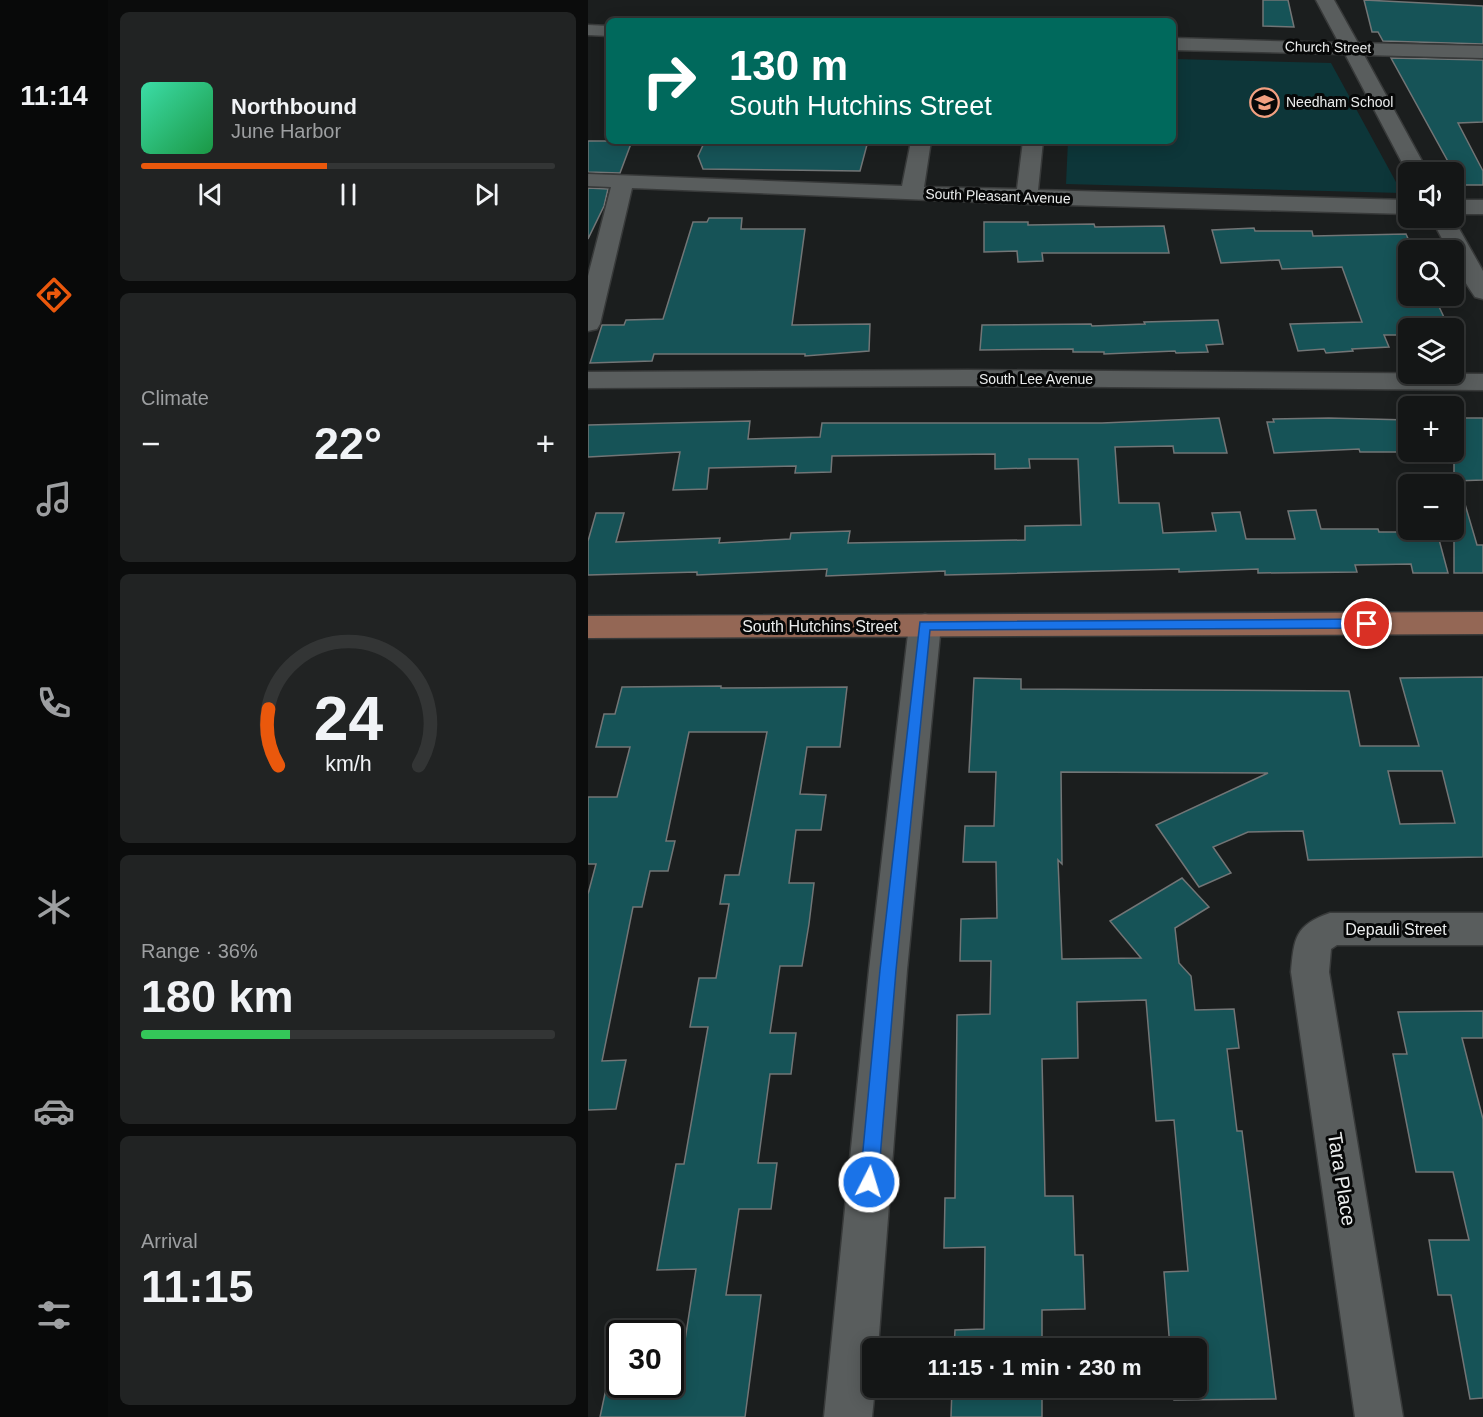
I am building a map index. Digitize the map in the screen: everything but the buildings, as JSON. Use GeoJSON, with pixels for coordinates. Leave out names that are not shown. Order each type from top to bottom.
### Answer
{"type":"FeatureCollection","features":[{"type":"Feature","properties":{"kind":"main road","name":"South Hutchins Street"},"geometry":{"type":"LineString","coordinates":[[588,627],[1483,623]]}},
{"type":"Feature","properties":{"kind":"street"},"geometry":{"type":"LineString","coordinates":[[1326,0],[1413,162]]}},
{"type":"Feature","properties":{"kind":"street"},"geometry":{"type":"LineString","coordinates":[[588,30],[606,31]]}},
{"type":"Feature","properties":{"kind":"street","name":"Church Street"},"geometry":{"type":"LineString","coordinates":[[1176,44],[1483,52]]}},
{"type":"Feature","properties":{"kind":"street"},"geometry":{"type":"LineString","coordinates":[[912,193],[920,144]]}},
{"type":"Feature","properties":{"kind":"street"},"geometry":{"type":"LineString","coordinates":[[1028,196],[1027,183],[1033,144]]}},
{"type":"Feature","properties":{"kind":"street","name":"South Pleasant Avenue"},"geometry":{"type":"LineString","coordinates":[[588,180],[912,193],[1398,207]]}},
{"type":"Feature","properties":{"kind":"street"},"geometry":{"type":"LineString","coordinates":[[588,324],[623,181]]}},
{"type":"Feature","properties":{"kind":"street"},"geometry":{"type":"LineString","coordinates":[[1464,207],[1483,207]]}},
{"type":"Feature","properties":{"kind":"street"},"geometry":{"type":"LineString","coordinates":[[1448,228],[1483,292]]}},
{"type":"Feature","properties":{"kind":"street","name":"South Lee Avenue"},"geometry":{"type":"LineString","coordinates":[[588,380],[968,378],[1483,382]]}},
{"type":"Feature","properties":{"kind":"street"},"geometry":{"type":"LineString","coordinates":[[848,1417],[888,970],[924,626]]}},
{"type":"Feature","properties":{"kind":"street","name":"Depauli Street"},"geometry":{"type":"LineString","coordinates":[[1313,941],[1330,929],[1483,929]]}},
{"type":"Feature","properties":{"kind":"street","name":"Tara Place"},"geometry":{"type":"LineString","coordinates":[[1313,941],[1310,972],[1379,1417]]}},
{"type":"Feature","properties":{"kind":"shaded area"},"geometry":{"type":"Polygon","coordinates":[[[1176,59],[1331,63],[1398,186],[1398,193],[1066,184],[1068,144],[1176,144],[1176,59]]]}},
{"type":"Feature","properties":{"kind":"place","name":"Needham School"},"geometry":{"type":"Point","coordinates":[1265,102]}},
{"type":"Feature","properties":{"kind":"route"},"geometry":{"type":"LineString","coordinates":[[869,1182],[888,970],[924,626],[1367,624]]}}]}
